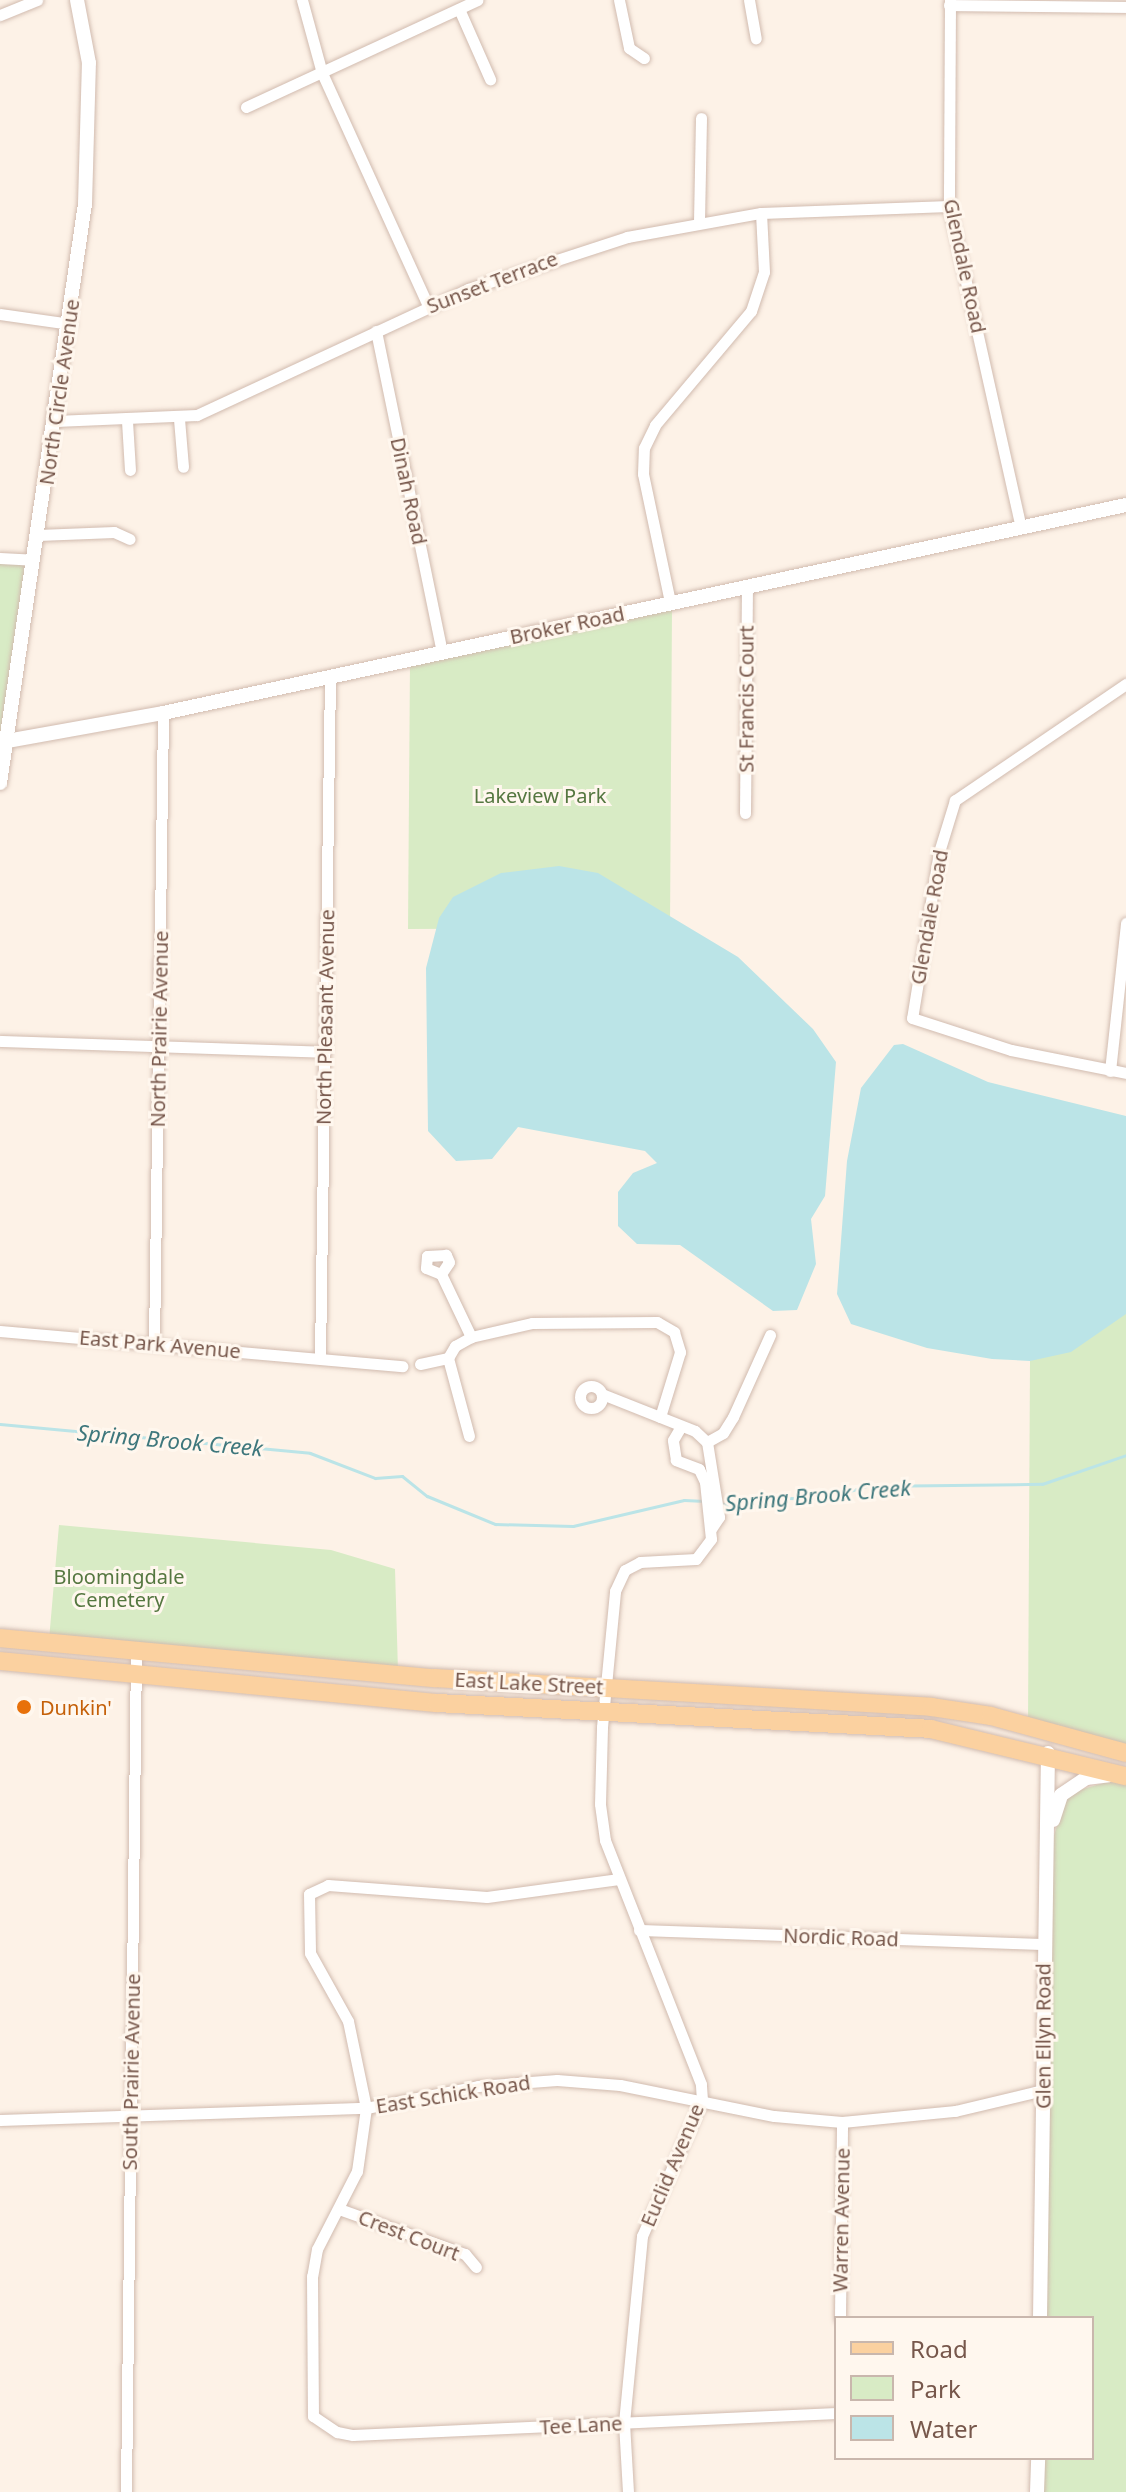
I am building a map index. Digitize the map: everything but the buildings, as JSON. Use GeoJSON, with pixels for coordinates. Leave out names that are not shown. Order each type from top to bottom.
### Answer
{"type":"FeatureCollection","features":[{"type":"Feature","properties":{"kind":"main road","name":"East Lake Street"},"geometry":{"type":"LineString","coordinates":[[0,1638],[439,1678],[931,1707],[991,1716],[1126,1753]]}},
{"type":"Feature","properties":{"kind":"main road","name":"East Lake Street"},"geometry":{"type":"LineString","coordinates":[[0,1661],[437,1703],[931,1729],[1048,1753],[1122,1775]]}},
{"type":"Feature","properties":{"kind":"main road"},"geometry":{"type":"LineString","coordinates":[[1048,1753],[1057,1734]]}},
{"type":"Feature","properties":{"kind":"street"},"geometry":{"type":"LineString","coordinates":[[0,15],[37,0]]}},
{"type":"Feature","properties":{"kind":"street","name":"North Circle Avenue"},"geometry":{"type":"LineString","coordinates":[[0,783],[70,324],[85,204],[89,74],[77,0]]}},
{"type":"Feature","properties":{"kind":"street"},"geometry":{"type":"LineString","coordinates":[[302,0],[322,73],[428,306]]}},
{"type":"Feature","properties":{"kind":"street"},"geometry":{"type":"LineString","coordinates":[[246,107],[478,0]]}},
{"type":"Feature","properties":{"kind":"street"},"geometry":{"type":"LineString","coordinates":[[619,0],[629,48],[644,58]]}},
{"type":"Feature","properties":{"kind":"street"},"geometry":{"type":"LineString","coordinates":[[749,0],[756,38]]}},
{"type":"Feature","properties":{"kind":"street"},"geometry":{"type":"LineString","coordinates":[[949,3],[1126,7]]}},
{"type":"Feature","properties":{"kind":"street","name":"Glendale Road"},"geometry":{"type":"LineString","coordinates":[[949,3],[949,206],[1021,528]]}},
{"type":"Feature","properties":{"kind":"street"},"geometry":{"type":"LineString","coordinates":[[459,9],[490,79]]}},
{"type":"Feature","properties":{"kind":"street"},"geometry":{"type":"LineString","coordinates":[[699,222],[701,118]]}},
{"type":"Feature","properties":{"kind":"street","name":"Sunset Terrace"},"geometry":{"type":"LineString","coordinates":[[55,421],[179,419],[222,406],[428,306],[555,257],[699,222],[761,213],[949,206]]}},
{"type":"Feature","properties":{"kind":"street"},"geometry":{"type":"LineString","coordinates":[[670,602],[643,474],[644,448],[660,417],[722,351],[751,311],[764,272],[761,213]]}},
{"type":"Feature","properties":{"kind":"street"},"geometry":{"type":"LineString","coordinates":[[0,314],[70,324]]}},
{"type":"Feature","properties":{"kind":"street","name":"Dinah Road"},"geometry":{"type":"LineString","coordinates":[[376,331],[442,652]]}},
{"type":"Feature","properties":{"kind":"street"},"geometry":{"type":"LineString","coordinates":[[179,419],[183,467]]}},
{"type":"Feature","properties":{"kind":"street"},"geometry":{"type":"LineString","coordinates":[[127,421],[130,470]]}},
{"type":"Feature","properties":{"kind":"street","name":"Broker Road"},"geometry":{"type":"LineString","coordinates":[[7,741],[163,713],[1126,505]]}},
{"type":"Feature","properties":{"kind":"street"},"geometry":{"type":"LineString","coordinates":[[38,535],[114,532],[130,539]]}},
{"type":"Feature","properties":{"kind":"street"},"geometry":{"type":"LineString","coordinates":[[0,558],[33,560]]}},
{"type":"Feature","properties":{"kind":"street","name":"St Francis Court"},"geometry":{"type":"LineString","coordinates":[[745,813],[747,586]]}},
{"type":"Feature","properties":{"kind":"street","name":"North Pleasant Avenue"},"geometry":{"type":"LineString","coordinates":[[320,1358],[330,676]]}},
{"type":"Feature","properties":{"kind":"street","name":"Glendale Road"},"geometry":{"type":"LineString","coordinates":[[1110,1071],[1011,1050],[912,1018],[939,852],[955,800],[1126,684]]}},
{"type":"Feature","properties":{"kind":"street","name":"North Prairie Avenue"},"geometry":{"type":"LineString","coordinates":[[154,1344],[163,713]]}},
{"type":"Feature","properties":{"kind":"street"},"geometry":{"type":"LineString","coordinates":[[1126,923],[1110,1071],[1126,1073]]}},
{"type":"Feature","properties":{"kind":"street"},"geometry":{"type":"LineString","coordinates":[[0,1041],[159,1050],[325,1052]]}},
{"type":"Feature","properties":{"kind":"street"},"geometry":{"type":"LineString","coordinates":[[441,1274],[471,1337]]}},
{"type":"Feature","properties":{"kind":"street"},"geometry":{"type":"LineString","coordinates":[[469,1436],[448,1358],[455,1346],[471,1337],[532,1323],[657,1322],[674,1332],[680,1352],[660,1417]]}},
{"type":"Feature","properties":{"kind":"street","name":"East Park Avenue"},"geometry":{"type":"LineString","coordinates":[[0,1331],[402,1366]]}},
{"type":"Feature","properties":{"kind":"street"},"geometry":{"type":"LineString","coordinates":[[707,1442],[723,1433],[733,1417],[770,1335]]}},
{"type":"Feature","properties":{"kind":"street"},"geometry":{"type":"LineString","coordinates":[[420,1364],[448,1358]]}},
{"type":"Feature","properties":{"kind":"street"},"geometry":{"type":"LineString","coordinates":[[602,1394],[680,1428],[695,1431],[707,1442],[712,1495],[705,1507],[711,1529]]}},
{"type":"Feature","properties":{"kind":"street"},"geometry":{"type":"LineString","coordinates":[[680,1428],[673,1440],[676,1460],[699,1469],[719,1510],[711,1529]]}},
{"type":"Feature","properties":{"kind":"street","name":"Euclid Avenue"},"geometry":{"type":"LineString","coordinates":[[628,2492],[624,2423],[642,2236],[702,2100],[701,2084],[619,1879],[601,1823],[605,1686],[615,1591],[625,1570],[640,1562],[696,1559],[711,1539],[711,1529]]}},
{"type":"Feature","properties":{"kind":"street","name":"South Prairie Avenue"},"geometry":{"type":"LineString","coordinates":[[126,2492],[136,1652]]}},
{"type":"Feature","properties":{"kind":"street","name":"Glen Ellyn Road"},"geometry":{"type":"LineString","coordinates":[[1040,2316],[1048,1753]]}},
{"type":"Feature","properties":{"kind":"street"},"geometry":{"type":"LineString","coordinates":[[1049,1840],[1061,1795],[1086,1778],[1122,1775]]}},
{"type":"Feature","properties":{"kind":"street"},"geometry":{"type":"LineString","coordinates":[[339,2209],[363,2150],[366,2108],[348,2021],[310,1953],[306,1891],[328,1885],[487,1897],[619,1879]]}},
{"type":"Feature","properties":{"kind":"street","name":"Nordic Road"},"geometry":{"type":"LineString","coordinates":[[639,1930],[1043,1944]]}},
{"type":"Feature","properties":{"kind":"street","name":"East Schick Road"},"geometry":{"type":"LineString","coordinates":[[0,2120],[366,2108],[540,2081],[620,2085],[774,2116],[842,2122],[942,2113],[1043,2090]]}},
{"type":"Feature","properties":{"kind":"street","name":"Warren Avenue"},"geometry":{"type":"LineString","coordinates":[[840,2316],[842,2122]]}},
{"type":"Feature","properties":{"kind":"street","name":"Tee Lane"},"geometry":{"type":"LineString","coordinates":[[339,2209],[317,2249],[312,2276],[310,2395],[313,2416],[328,2426],[353,2435],[834,2413]]}},
{"type":"Feature","properties":{"kind":"street","name":"Crest Court"},"geometry":{"type":"LineString","coordinates":[[339,2209],[465,2254],[476,2267]]}},
{"type":"Feature","properties":{"kind":"street"},"geometry":{"type":"LineString","coordinates":[[1037,2492],[1038,2460]]}},
{"type":"Feature","properties":{"kind":"green space"},"geometry":{"type":"Polygon","coordinates":[[[0,558],[33,560],[0,778],[0,558]]]}},
{"type":"Feature","properties":{"kind":"green space","name":"Lakeview Park"},"geometry":{"type":"Polygon","coordinates":[[[672,606],[670,928],[408,929],[410,662],[672,606]]]}},
{"type":"Feature","properties":{"kind":"green space"},"geometry":{"type":"Polygon","coordinates":[[[1126,1305],[1126,1752],[1028,1725],[1030,1361],[1126,1305]]]}},
{"type":"Feature","properties":{"kind":"green space","name":"Bloomingdale Cemetery"},"geometry":{"type":"Polygon","coordinates":[[[59,1525],[331,1550],[395,1569],[398,1671],[49,1640],[59,1525]]]}},
{"type":"Feature","properties":{"kind":"green space"},"geometry":{"type":"Polygon","coordinates":[[[1117,1779],[1126,1781],[1126,2492],[1043,2492],[1043,2460],[1094,2460],[1094,2316],[1045,2316],[1053,1839],[1064,1802],[1073,1792],[1117,1779]]]}},
{"type":"Feature","properties":{"kind":"water"},"geometry":{"type":"Polygon","coordinates":[[[559,866],[598,873],[738,957],[813,1029],[836,1062],[825,1196],[811,1219],[816,1264],[797,1310],[773,1311],[680,1245],[637,1244],[618,1226],[618,1192],[633,1173],[657,1163],[645,1151],[518,1127],[492,1159],[456,1161],[428,1131],[426,968],[439,918],[453,897],[501,873],[559,866]]]}},
{"type":"Feature","properties":{"kind":"water"},"geometry":{"type":"Polygon","coordinates":[[[903,1044],[988,1082],[1126,1116],[1126,1314],[1071,1352],[1030,1361],[992,1359],[927,1348],[851,1324],[837,1294],[847,1161],[861,1088],[894,1045],[903,1044]]]}},
{"type":"Feature","properties":{"kind":"waterway","name":"Spring Brook Creek"},"geometry":{"type":"LineString","coordinates":[[0,1424],[310,1453],[375,1478],[402,1476],[427,1496],[495,1524],[573,1526],[684,1500],[705,1501]]}},
{"type":"Feature","properties":{"kind":"waterway","name":"Spring Brook Creek"},"geometry":{"type":"LineString","coordinates":[[720,1503],[735,1507],[752,1497],[823,1499],[866,1486],[1042,1484],[1126,1455]]}},
{"type":"Feature","properties":{"kind":"place","name":"Dunkin'"},"geometry":{"type":"Point","coordinates":[24,1707]}}]}
